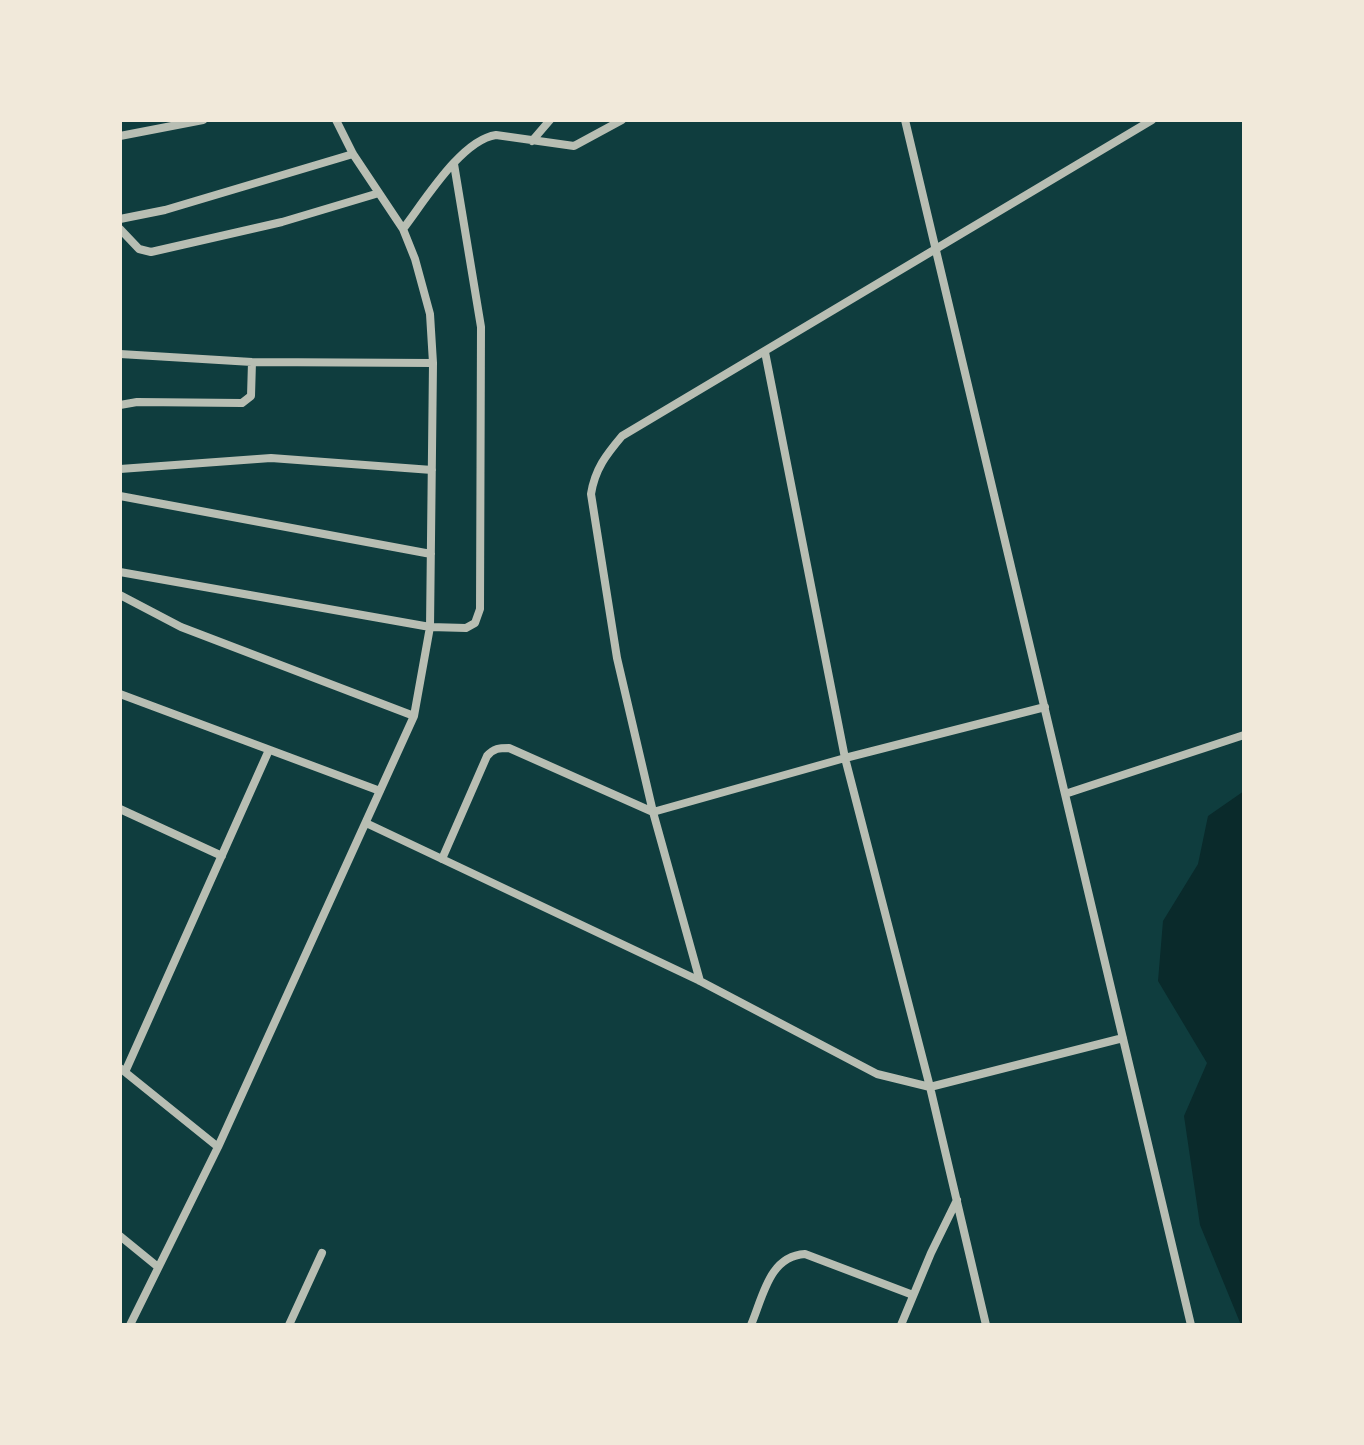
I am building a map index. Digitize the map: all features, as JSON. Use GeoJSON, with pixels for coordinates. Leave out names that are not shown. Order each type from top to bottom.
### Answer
{"type":"FeatureCollection","features":[{"type":"Feature","properties":{"kind":"street"},"geometry":{"type":"LineString","coordinates":[[120,136],[203,120]]}},
{"type":"Feature","properties":{"kind":"street"},"geometry":{"type":"LineString","coordinates":[[130,1325],[218,1147],[414,716],[430,627],[433,363],[430,314],[403,229],[353,154],[336,120]]}},
{"type":"Feature","properties":{"kind":"street"},"geometry":{"type":"LineString","coordinates":[[532,141],[550,120]]}},
{"type":"Feature","properties":{"kind":"street"},"geometry":{"type":"LineString","coordinates":[[403,229],[454,164],[487,137],[496,135],[574,146],[622,120]]}},
{"type":"Feature","properties":{"kind":"street"},"geometry":{"type":"LineString","coordinates":[[905,120],[1191,1325]]}},
{"type":"Feature","properties":{"kind":"street"},"geometry":{"type":"LineString","coordinates":[[700,981],[653,812],[617,658],[591,494],[594,475],[622,436],[1152,120]]}},
{"type":"Feature","properties":{"kind":"street"},"geometry":{"type":"LineString","coordinates":[[120,219],[165,210],[353,154]]}},
{"type":"Feature","properties":{"kind":"street"},"geometry":{"type":"LineString","coordinates":[[120,572],[430,627],[471,627],[480,609],[481,327],[454,164]]}},
{"type":"Feature","properties":{"kind":"street"},"geometry":{"type":"LineString","coordinates":[[120,229],[139,249],[151,252],[282,222],[379,193]]}},
{"type":"Feature","properties":{"kind":"street"},"geometry":{"type":"LineString","coordinates":[[765,352],[845,758],[930,1087],[986,1325]]}},
{"type":"Feature","properties":{"kind":"street"},"geometry":{"type":"LineString","coordinates":[[120,354],[252,362],[433,363]]}},
{"type":"Feature","properties":{"kind":"street"},"geometry":{"type":"LineString","coordinates":[[120,405],[137,402],[242,403],[251,396],[252,362]]}},
{"type":"Feature","properties":{"kind":"street"},"geometry":{"type":"LineString","coordinates":[[120,469],[271,458],[432,470]]}},
{"type":"Feature","properties":{"kind":"street"},"geometry":{"type":"LineString","coordinates":[[120,496],[431,554]]}},
{"type":"Feature","properties":{"kind":"street"},"geometry":{"type":"LineString","coordinates":[[120,595],[181,627],[414,716]]}},
{"type":"Feature","properties":{"kind":"street"},"geometry":{"type":"LineString","coordinates":[[120,694],[380,791]]}},
{"type":"Feature","properties":{"kind":"street"},"geometry":{"type":"LineString","coordinates":[[442,859],[487,756],[500,748],[509,748],[653,812],[845,758],[1045,707]]}},
{"type":"Feature","properties":{"kind":"street"},"geometry":{"type":"LineString","coordinates":[[1065,794],[1244,735]]}},
{"type":"Feature","properties":{"kind":"street"},"geometry":{"type":"LineString","coordinates":[[218,1147],[122,1070],[269,750]]}},
{"type":"Feature","properties":{"kind":"street"},"geometry":{"type":"LineString","coordinates":[[120,809],[222,856]]}},
{"type":"Feature","properties":{"kind":"street"},"geometry":{"type":"LineString","coordinates":[[366,823],[700,981],[877,1074],[930,1087],[1123,1038]]}},
{"type":"Feature","properties":{"kind":"street"},"geometry":{"type":"LineString","coordinates":[[901,1325],[957,1200]]}},
{"type":"Feature","properties":{"kind":"street"},"geometry":{"type":"LineString","coordinates":[[120,1236],[158,1267]]}},
{"type":"Feature","properties":{"kind":"street"},"geometry":{"type":"LineString","coordinates":[[289,1325],[322,1253]]}},
{"type":"Feature","properties":{"kind":"street"},"geometry":{"type":"LineString","coordinates":[[751,1325],[777,1264],[794,1255],[805,1254],[913,1295]]}},
{"type":"Feature","properties":{"kind":"water"},"geometry":{"type":"Polygon","coordinates":[[[1244,791],[1244,1325],[1241,1325],[1200,1225],[1184,1116],[1207,1063],[1158,981],[1163,921],[1198,864],[1208,816],[1244,791]]]}}]}
